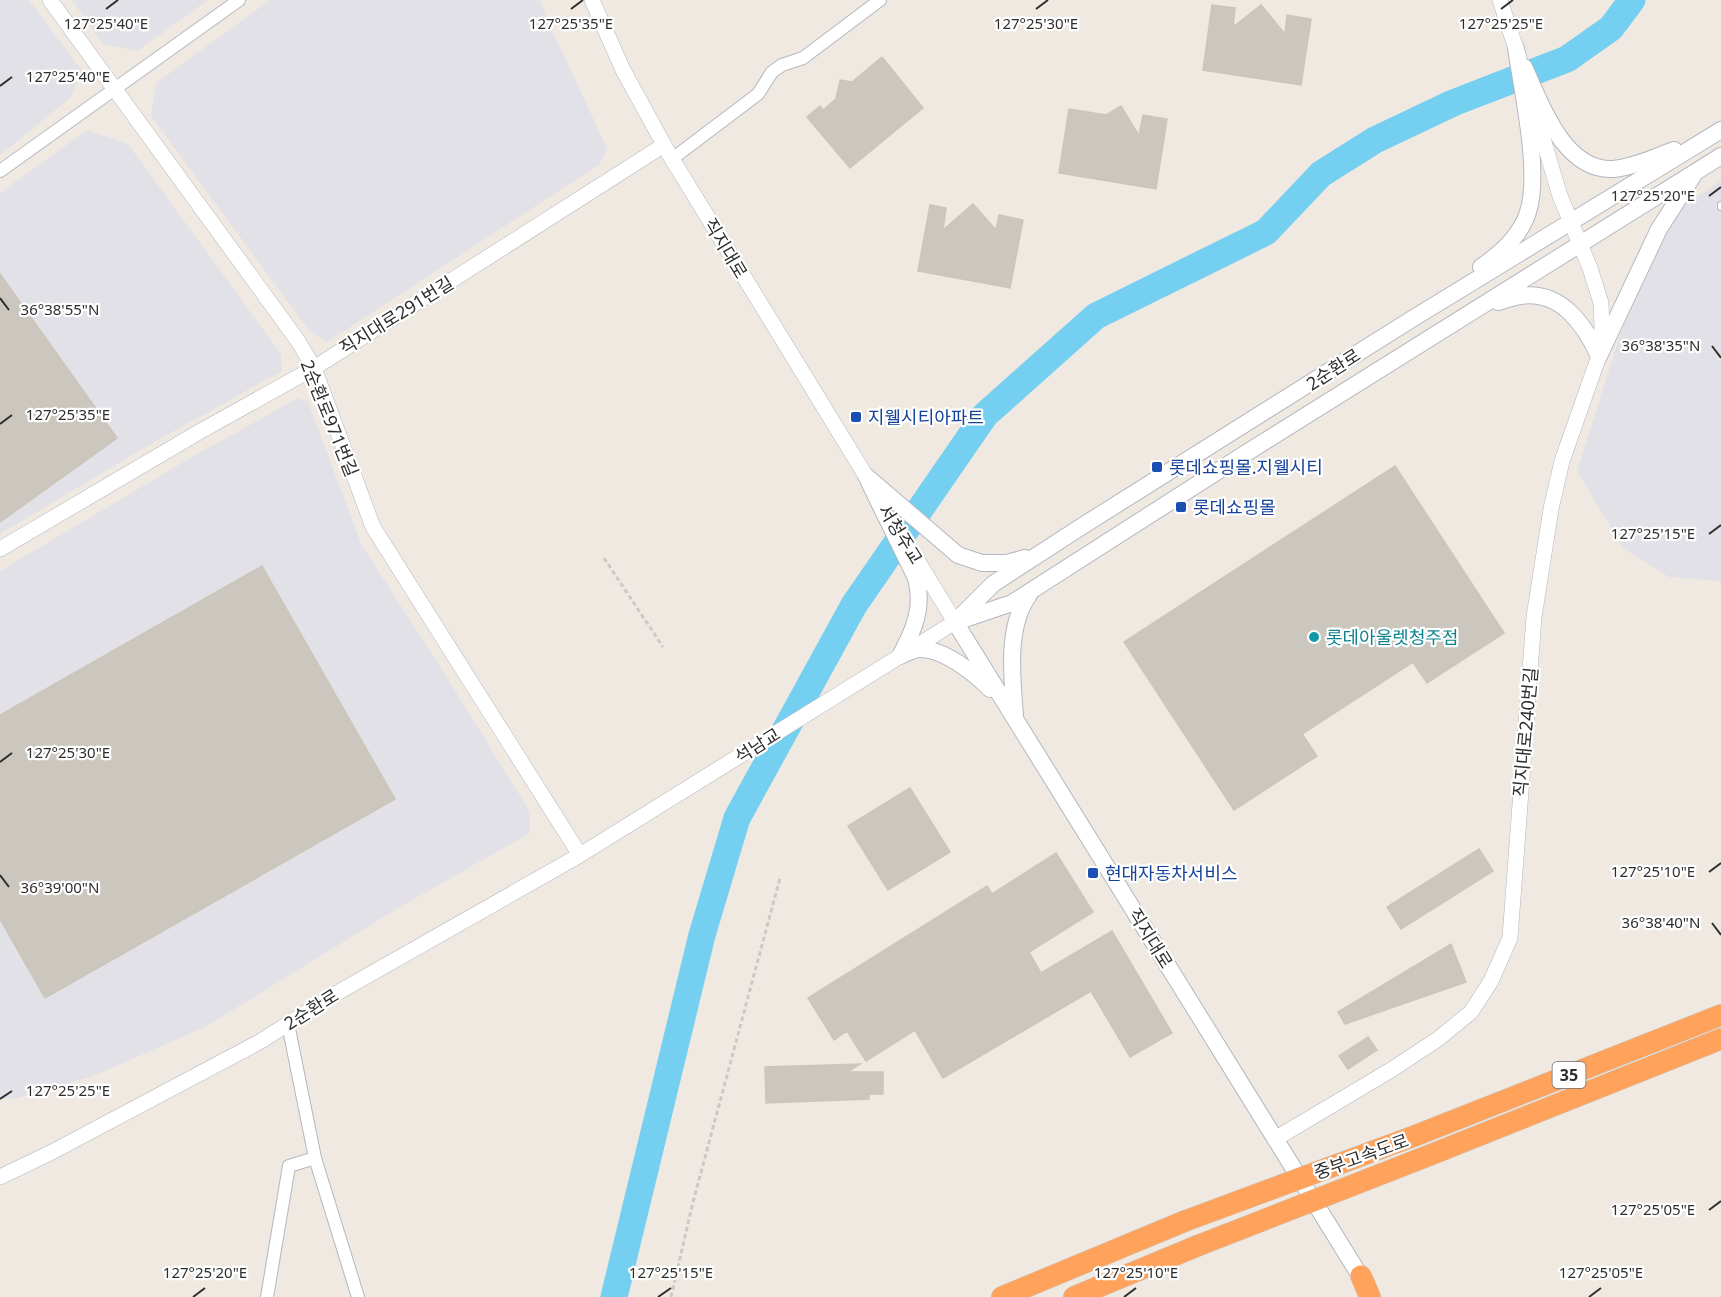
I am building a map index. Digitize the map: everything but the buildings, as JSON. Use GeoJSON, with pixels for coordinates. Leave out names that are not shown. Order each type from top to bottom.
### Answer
{"type":"FeatureCollection","features":[{"type":"Feature","properties":{"kind":"highway","name":"중부고속도로"},"geometry":{"type":"LineString","coordinates":[[1002,1297],[1185,1221],[1417,1135],[1721,1015]]}},
{"type":"Feature","properties":{"kind":"highway","name":"중부고속도로"},"geometry":{"type":"LineString","coordinates":[[1074,1297],[1197,1246],[1721,1039]]}},
{"type":"Feature","properties":{"kind":"highway"},"geometry":{"type":"LineString","coordinates":[[1360,1276],[1372,1297]]}},
{"type":"Feature","properties":{"kind":"main road"},"geometry":{"type":"LineString","coordinates":[[1516,48],[1543,140]]}},
{"type":"Feature","properties":{"kind":"main road"},"geometry":{"type":"LineString","coordinates":[[1412,319],[1491,260],[1508,244],[1528,214],[1543,140],[1516,48]]}},
{"type":"Feature","properties":{"kind":"main road"},"geometry":{"type":"LineString","coordinates":[[1543,140],[1569,150],[1580,160],[1610,169],[1628,166],[1714,134]]}},
{"type":"Feature","properties":{"kind":"main road","name":"2순환로"},"geometry":{"type":"LineString","coordinates":[[956,622],[993,584],[1040,553],[1412,319],[1714,134]]}},
{"type":"Feature","properties":{"kind":"main road","name":"2순환로"},"geometry":{"type":"LineString","coordinates":[[956,622],[1012,603],[1243,455],[1721,156]]}},
{"type":"Feature","properties":{"kind":"main road"},"geometry":{"type":"LineString","coordinates":[[1599,356],[1659,229],[1696,171]]}},
{"type":"Feature","properties":{"kind":"main road"},"geometry":{"type":"LineString","coordinates":[[1480,306],[1521,295],[1542,296],[1560,304],[1575,315],[1599,356]]}},
{"type":"Feature","properties":{"kind":"main road"},"geometry":{"type":"LineString","coordinates":[[871,485],[900,504],[958,555],[982,563],[1007,563],[1040,553]]}},
{"type":"Feature","properties":{"kind":"main road"},"geometry":{"type":"LineString","coordinates":[[871,485],[922,579],[919,609],[910,638],[898,657]]}},
{"type":"Feature","properties":{"kind":"main road"},"geometry":{"type":"LineString","coordinates":[[1015,719],[1012,681],[1015,634],[1018,613],[1033,589]]}},
{"type":"Feature","properties":{"kind":"main road","name":"직지대로"},"geometry":{"type":"LineString","coordinates":[[956,622],[1360,1276]]}},
{"type":"Feature","properties":{"kind":"main road"},"geometry":{"type":"LineString","coordinates":[[898,657],[910,651],[927,649],[949,658],[981,680],[1015,719]]}},
{"type":"Feature","properties":{"kind":"street","name":"2순환로971번길"},"geometry":{"type":"LineString","coordinates":[[50,0],[298,341],[314,368],[373,527],[580,855]]}},
{"type":"Feature","properties":{"kind":"street"},"geometry":{"type":"LineString","coordinates":[[0,171],[239,0]]}},
{"type":"Feature","properties":{"kind":"street","name":"직지대로"},"geometry":{"type":"LineString","coordinates":[[592,0],[623,70],[672,159],[871,485]]}},
{"type":"Feature","properties":{"kind":"street"},"geometry":{"type":"LineString","coordinates":[[672,159],[758,94],[772,72],[782,64],[803,58],[880,0]]}},
{"type":"Feature","properties":{"kind":"street"},"geometry":{"type":"LineString","coordinates":[[1500,1],[1516,48]]}},
{"type":"Feature","properties":{"kind":"street","name":"직지대로240번길"},"geometry":{"type":"LineString","coordinates":[[1275,1139],[1391,1070],[1438,1039],[1471,1012],[1491,981],[1510,938],[1534,617],[1551,509],[1563,461],[1599,356],[1602,326],[1601,303],[1570,223],[1543,140]]}},
{"type":"Feature","properties":{"kind":"street","name":"직지대로291번길"},"geometry":{"type":"LineString","coordinates":[[0,549],[314,368],[664,145]]}},
{"type":"Feature","properties":{"kind":"street"},"geometry":{"type":"LineString","coordinates":[[1601,303],[1611,331]]}},
{"type":"Feature","properties":{"kind":"street","name":"직지대로"},"geometry":{"type":"LineString","coordinates":[[922,579],[956,622]]}},
{"type":"Feature","properties":{"kind":"street","name":"2순환로"},"geometry":{"type":"LineString","coordinates":[[898,657],[956,622]]}},
{"type":"Feature","properties":{"kind":"street","name":"석남교"},"geometry":{"type":"LineString","coordinates":[[616,832],[898,657]]}},
{"type":"Feature","properties":{"kind":"street","name":"2순환로"},"geometry":{"type":"LineString","coordinates":[[0,1177],[177,1087],[246,1049],[359,980],[580,855],[616,832]]}},
{"type":"Feature","properties":{"kind":"street"},"geometry":{"type":"LineString","coordinates":[[288,1024],[315,1158],[358,1297]]}},
{"type":"Feature","properties":{"kind":"street"},"geometry":{"type":"LineString","coordinates":[[267,1297],[289,1166],[315,1158]]}},
{"type":"Feature","properties":{"kind":"path"},"geometry":{"type":"LineString","coordinates":[[604,558],[663,647]]}},
{"type":"Feature","properties":{"kind":"path"},"geometry":{"type":"LineString","coordinates":[[671,1297],[696,1190],[780,878]]}},
{"type":"Feature","properties":{"kind":"shaded area"},"geometry":{"type":"Polygon","coordinates":[[[0,0],[29,0],[82,71],[70,98],[0,155],[0,0]]]}},
{"type":"Feature","properties":{"kind":"shaded area"},"geometry":{"type":"Polygon","coordinates":[[[72,0],[208,0],[137,51],[103,44],[72,0]]]}},
{"type":"Feature","properties":{"kind":"shaded area"},"geometry":{"type":"Polygon","coordinates":[[[270,0],[540,0],[607,148],[600,164],[327,342],[310,332],[151,116],[156,83],[270,0]]]}},
{"type":"Feature","properties":{"kind":"shaded area"},"geometry":{"type":"Polygon","coordinates":[[[87,130],[128,144],[281,354],[282,371],[149,445],[0,534],[0,193],[87,130]]]}},
{"type":"Feature","properties":{"kind":"shaded area"},"geometry":{"type":"Polygon","coordinates":[[[1721,181],[1721,354],[1717,360],[1721,363],[1721,581],[1669,577],[1624,549],[1577,471],[1621,332],[1657,252],[1682,206],[1721,181]]]}},
{"type":"Feature","properties":{"kind":"shaded area"},"geometry":{"type":"Polygon","coordinates":[[[298,398],[308,402],[362,546],[530,812],[530,833],[398,908],[207,1026],[93,1076],[17,1098],[0,1099],[0,571],[185,461],[298,398]]]}},
{"type":"Feature","properties":{"kind":"waterway"},"geometry":{"type":"LineString","coordinates":[[614,1297],[702,935],[737,818],[854,605],[985,415],[1096,316],[1266,232],[1321,174],[1375,140],[1453,103],[1567,59],[1611,28],[1632,0]]}},
{"type":"Feature","properties":{"kind":"place","name":"지웰시티아파트"},"geometry":{"type":"Point","coordinates":[856,417]}},
{"type":"Feature","properties":{"kind":"place","name":"롯데쇼핑몰.지웰시티"},"geometry":{"type":"Point","coordinates":[1157,467]}},
{"type":"Feature","properties":{"kind":"place","name":"롯데쇼핑몰"},"geometry":{"type":"Point","coordinates":[1181,507]}},
{"type":"Feature","properties":{"kind":"place","name":"롯데아울렛청주점"},"geometry":{"type":"Point","coordinates":[1314,637]}},
{"type":"Feature","properties":{"kind":"place","name":"현대자동차서비스"},"geometry":{"type":"Point","coordinates":[1093,873]}}]}
